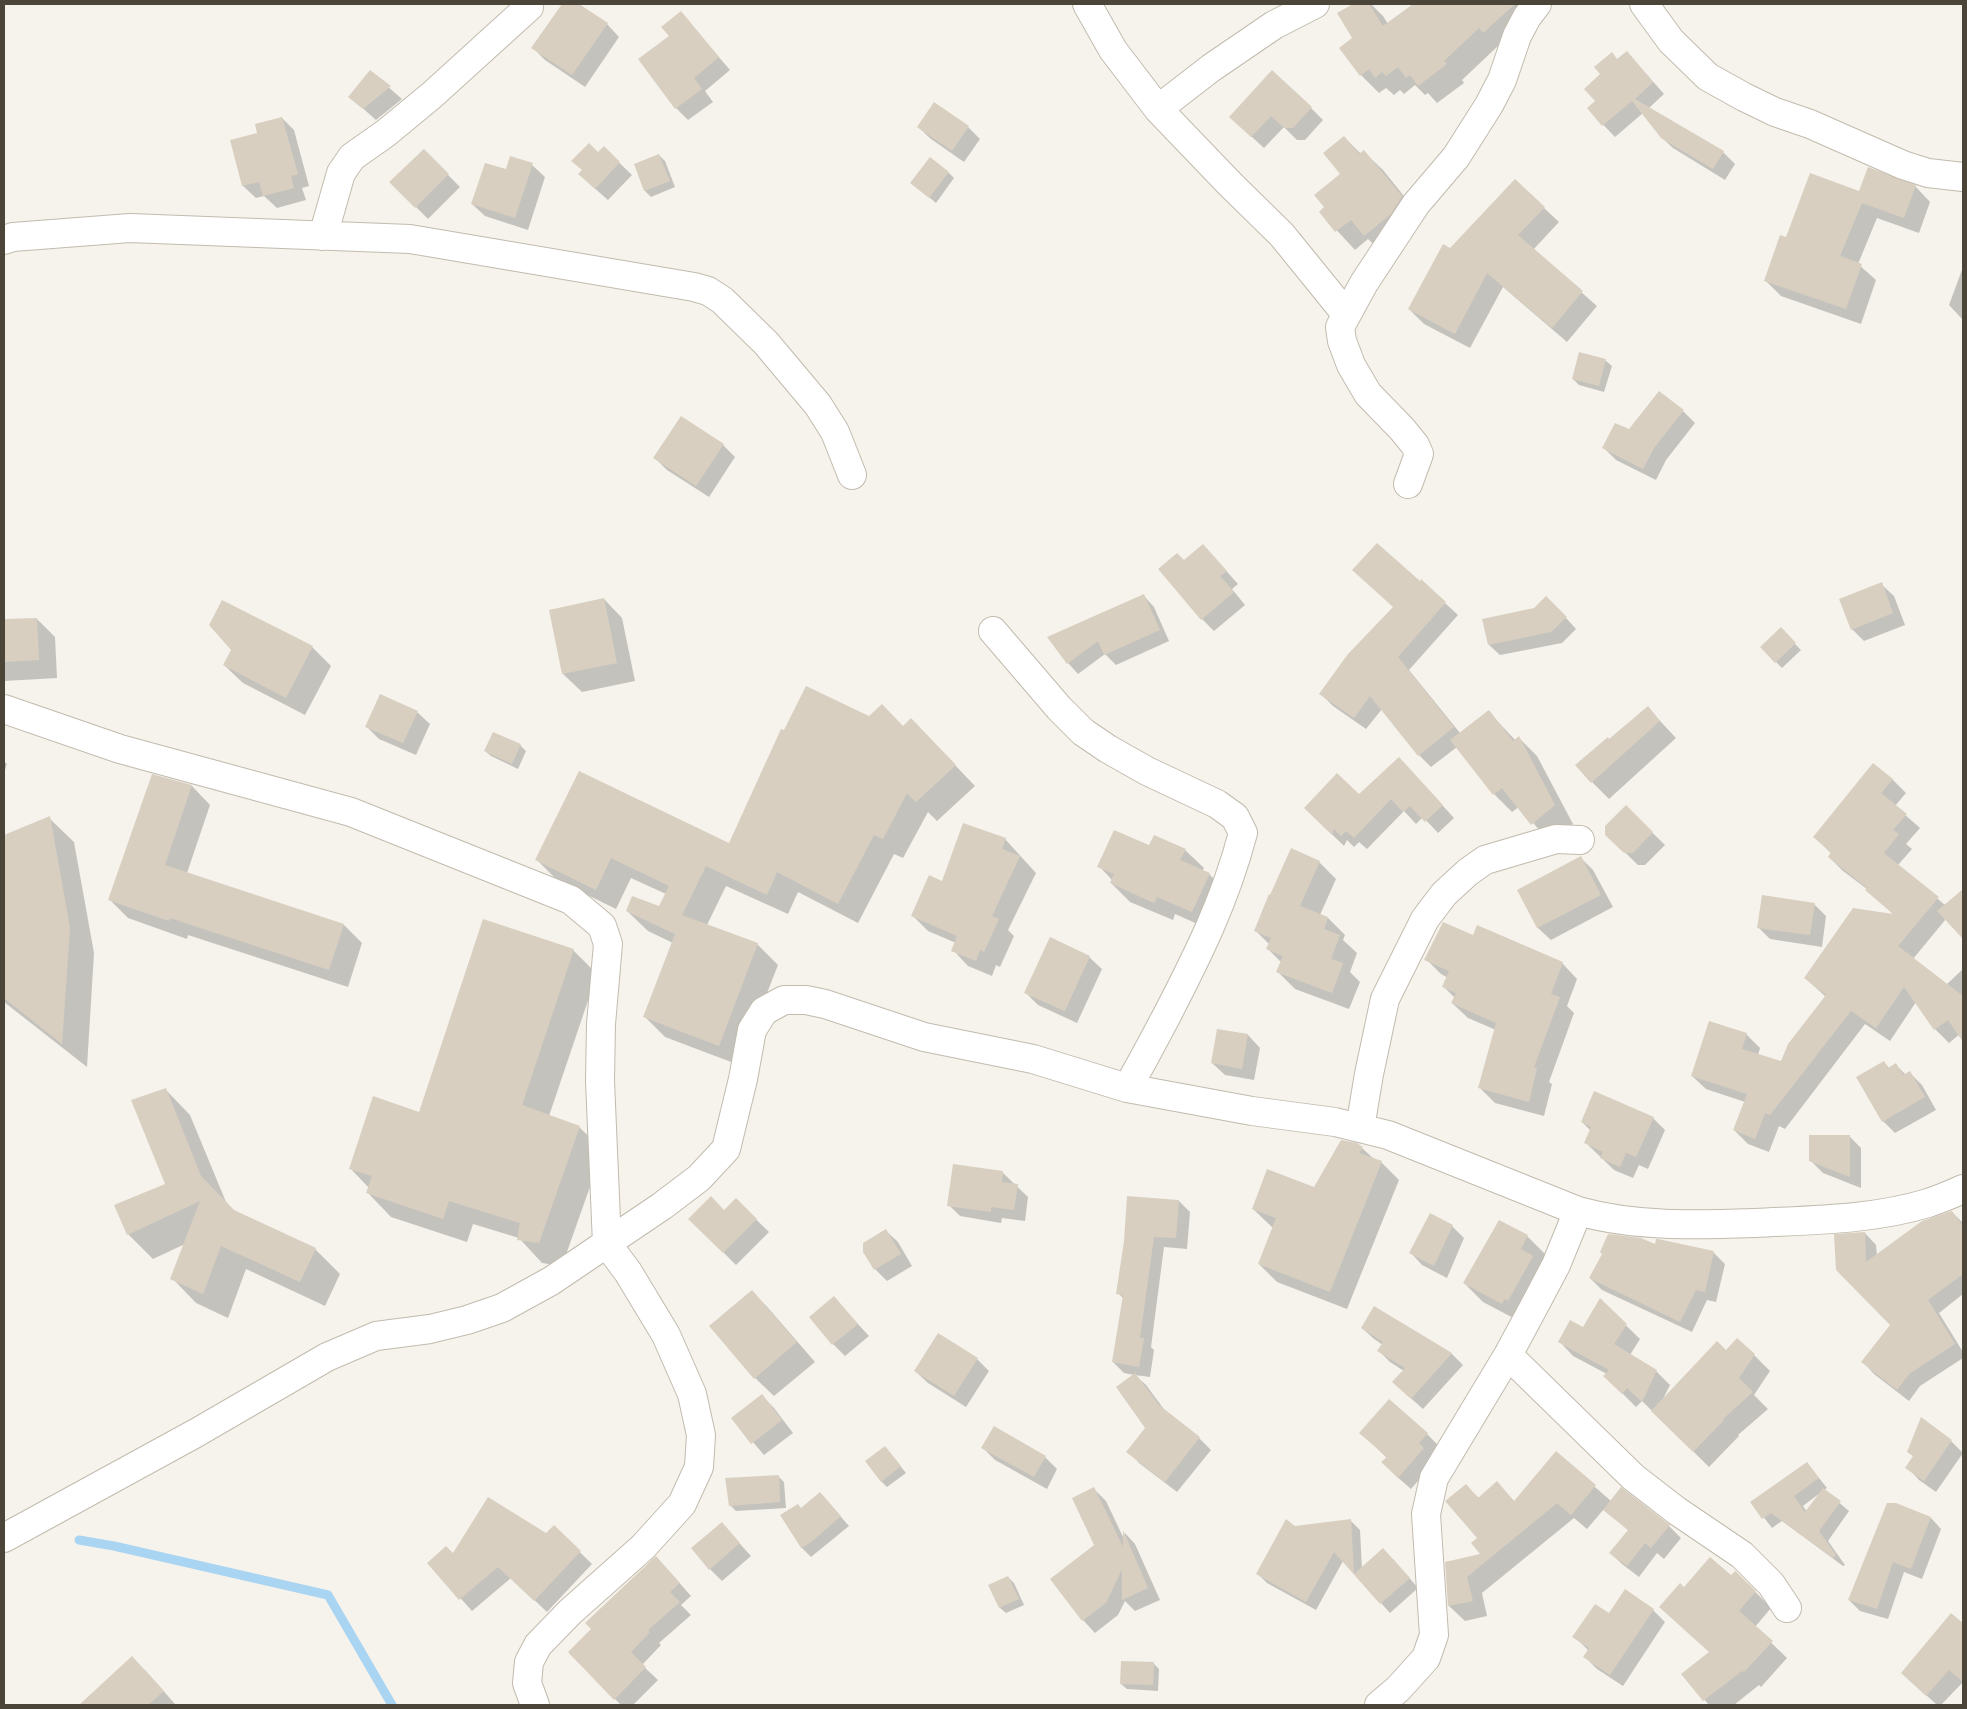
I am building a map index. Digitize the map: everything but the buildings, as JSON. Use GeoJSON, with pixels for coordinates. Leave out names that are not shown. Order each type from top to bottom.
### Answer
{"type":"FeatureCollection","features":[{"type":"Feature","properties":{"kind":"street"},"geometry":{"type":"LineString","coordinates":[[1086,4],[1113,50],[1158,108],[1230,184],[1282,235],[1346,314]]}},
{"type":"Feature","properties":{"kind":"street"},"geometry":{"type":"LineString","coordinates":[[1158,108],[1266,30],[1315,4]]}},
{"type":"Feature","properties":{"kind":"street"},"geometry":{"type":"LineString","coordinates":[[1408,484],[1419,454],[1415,445],[1402,429],[1368,394],[1351,365],[1342,342],[1340,328],[1346,314],[1416,204],[1456,157],[1489,105],[1502,80],[1517,36],[1526,17],[1537,4]]}},
{"type":"Feature","properties":{"kind":"street"},"geometry":{"type":"LineString","coordinates":[[1644,4],[1671,41],[1708,77],[1744,97],[1775,112],[1810,124],[1903,165],[1928,172],[1963,177]]}},
{"type":"Feature","properties":{"kind":"street"},"geometry":{"type":"LineString","coordinates":[[323,236],[341,173],[352,157],[386,133],[432,95],[529,7]]}},
{"type":"Feature","properties":{"kind":"street"},"geometry":{"type":"LineString","coordinates":[[4,240],[13,237],[130,228],[410,238],[694,287],[708,291],[722,300],[766,343],[818,405],[835,432],[852,475]]}},
{"type":"Feature","properties":{"kind":"street"},"geometry":{"type":"LineString","coordinates":[[993,631],[1059,708],[1083,732],[1146,771],[1217,804],[1235,817],[1243,833],[1222,898],[1192,968],[1127,1088]]}},
{"type":"Feature","properties":{"kind":"street"},"geometry":{"type":"LineString","coordinates":[[4,710],[120,749],[351,812],[571,900],[602,926],[608,944],[601,1024],[600,1081],[606,1244],[628,1272],[666,1335],[692,1394],[701,1435],[699,1467],[682,1504],[676,1511],[643,1547],[570,1612],[538,1646],[529,1662],[527,1683],[535,1705]]}},
{"type":"Feature","properties":{"kind":"street"},"geometry":{"type":"LineString","coordinates":[[1360,1128],[1368,1074],[1385,999],[1425,919],[1434,906],[1444,894],[1485,860],[1556,839],[1580,840]]}},
{"type":"Feature","properties":{"kind":"street"},"geometry":{"type":"LineString","coordinates":[[4,1538],[196,1434],[327,1357],[376,1336],[467,1320],[502,1308],[551,1282],[662,1206],[700,1178],[726,1149],[743,1079],[752,1030],[764,1011],[784,1000],[806,1000],[825,1004],[924,1038],[1033,1059],[1127,1088],[1252,1111],[1335,1122],[1388,1135],[1578,1211],[1599,1217],[1644,1224],[1712,1224],[1823,1220],[1882,1214],[1927,1203],[1963,1190]]}},
{"type":"Feature","properties":{"kind":"street"},"geometry":{"type":"LineString","coordinates":[[1379,1705],[1398,1689],[1426,1658],[1434,1635],[1426,1514],[1434,1478],[1508,1355],[1556,1265],[1578,1211]]}},
{"type":"Feature","properties":{"kind":"street"},"geometry":{"type":"LineString","coordinates":[[1508,1355],[1633,1477],[1677,1511],[1742,1555],[1771,1584],[1787,1608]]}},
{"type":"Feature","properties":{"kind":"waterway"},"geometry":{"type":"LineString","coordinates":[[79,1540],[114,1546],[328,1595],[392,1705]]}}]}
